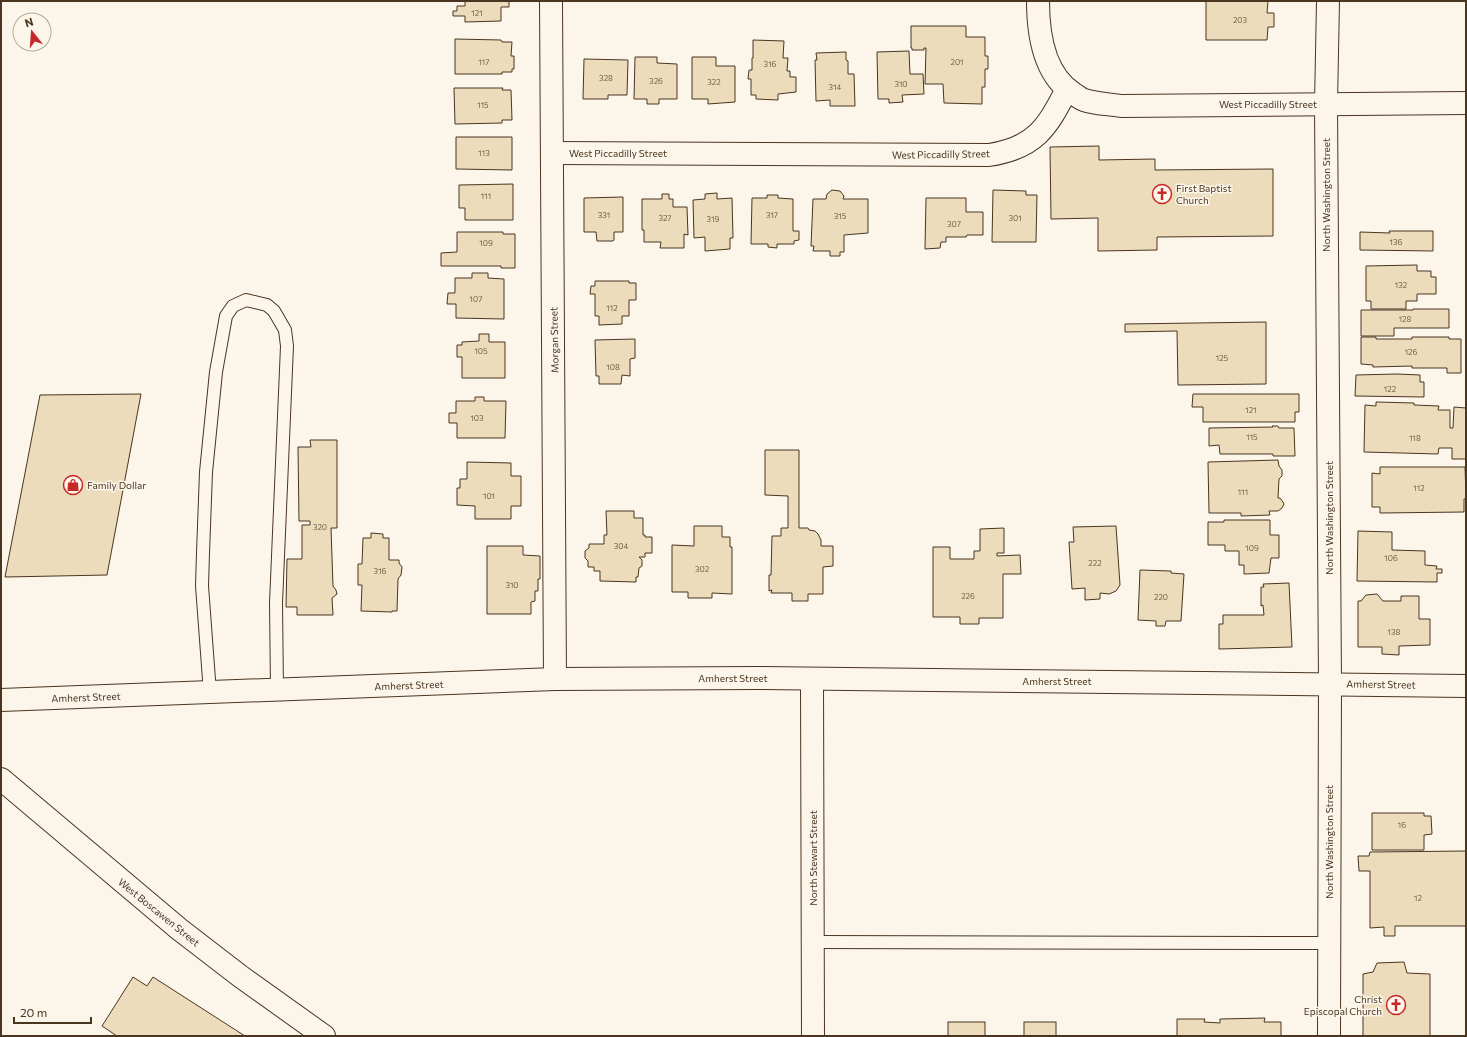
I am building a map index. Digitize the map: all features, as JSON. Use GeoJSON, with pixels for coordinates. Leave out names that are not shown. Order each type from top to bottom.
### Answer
{"type":"FeatureCollection","features":[{"type":"Feature","properties":{"kind":"street","name":"Morgan Street"},"geometry":{"type":"LineString","coordinates":[[551,1],[555,679]]}},
{"type":"Feature","properties":{"kind":"street"},"geometry":{"type":"LineString","coordinates":[[1038,1],[1038,17],[1043,45],[1054,74],[1067,90]]}},
{"type":"Feature","properties":{"kind":"street","name":"North Washington Street"},"geometry":{"type":"LineString","coordinates":[[1328,1],[1326,104],[1330,683],[1328,1036]]}},
{"type":"Feature","properties":{"kind":"street","name":"West Piccadilly Street"},"geometry":{"type":"LineString","coordinates":[[552,153],[989,155],[1004,153],[1024,144],[1044,129],[1067,90],[1084,100],[1121,106],[1466,103]]}},
{"type":"Feature","properties":{"kind":"street","name":"Amherst Street"},"geometry":{"type":"LineString","coordinates":[[1,700],[555,679],[704,678],[1330,683],[1466,686]]}},
{"type":"Feature","properties":{"kind":"street","name":"North Stewart Street"},"geometry":{"type":"LineString","coordinates":[[812,680],[813,1036]]}},
{"type":"Feature","properties":{"kind":"street","name":"West Boscawen Street"},"geometry":{"type":"LineString","coordinates":[[1,779],[179,929],[240,976],[324,1036]]}},
{"type":"Feature","properties":{"kind":"street"},"geometry":{"type":"LineString","coordinates":[[1,796],[45,817]]}},
{"type":"Feature","properties":{"kind":"lane"},"geometry":{"type":"LineString","coordinates":[[210,693],[202,586],[208,457],[216,372],[226,316],[233,306],[246,300],[267,305],[274,311],[284,330],[287,346],[276,603],[277,690]]}},
{"type":"Feature","properties":{"kind":"lane"},"geometry":{"type":"LineString","coordinates":[[813,942],[1329,942]]}},
{"type":"Feature","properties":{"kind":"building"},"geometry":{"type":"Polygon","coordinates":[[[465,1],[509,1],[509,7],[501,7],[501,21],[465,22],[465,16],[453,16],[453,11],[457,11],[457,6],[465,6],[465,1]]]}},
{"type":"Feature","properties":{"kind":"building"},"geometry":{"type":"Polygon","coordinates":[[[1206,1],[1268,1],[1267,13],[1274,13],[1274,27],[1268,27],[1267,40],[1206,40],[1206,1]]]}},
{"type":"Feature","properties":{"kind":"building"},"geometry":{"type":"Polygon","coordinates":[[[911,26],[966,26],[966,37],[985,37],[985,56],[988,56],[988,69],[985,69],[985,87],[982,87],[982,104],[944,103],[943,84],[925,84],[926,48],[924,48],[924,50],[912,50],[911,26]]]}},
{"type":"Feature","properties":{"kind":"building"},"geometry":{"type":"Polygon","coordinates":[[[455,39],[501,40],[502,42],[512,42],[511,56],[514,56],[514,69],[512,69],[512,72],[502,72],[502,74],[455,74],[455,39]]]}},
{"type":"Feature","properties":{"kind":"building"},"geometry":{"type":"Polygon","coordinates":[[[753,40],[784,41],[783,58],[788,58],[787,71],[790,71],[790,77],[796,77],[796,92],[778,94],[778,100],[756,99],[756,95],[751,95],[751,79],[748,79],[749,70],[752,70],[753,40]]]}},
{"type":"Feature","properties":{"kind":"building"},"geometry":{"type":"Polygon","coordinates":[[[909,51],[910,74],[923,74],[924,94],[902,95],[903,102],[889,103],[889,99],[878,99],[877,52],[909,51]]]}},
{"type":"Feature","properties":{"kind":"building"},"geometry":{"type":"Polygon","coordinates":[[[846,52],[848,74],[854,74],[855,106],[830,106],[830,100],[816,101],[816,53],[846,52]]]}},
{"type":"Feature","properties":{"kind":"building"},"geometry":{"type":"Polygon","coordinates":[[[635,57],[657,57],[657,63],[677,64],[677,99],[659,99],[659,104],[647,104],[647,99],[634,99],[635,57]]]}},
{"type":"Feature","properties":{"kind":"building"},"geometry":{"type":"Polygon","coordinates":[[[692,57],[716,57],[716,66],[735,66],[735,102],[708,104],[708,99],[692,99],[692,57]]]}},
{"type":"Feature","properties":{"kind":"building"},"geometry":{"type":"Polygon","coordinates":[[[584,59],[628,60],[627,95],[608,95],[608,99],[583,99],[584,59]]]}},
{"type":"Feature","properties":{"kind":"building"},"geometry":{"type":"Polygon","coordinates":[[[454,88],[503,88],[502,90],[511,90],[512,120],[502,120],[502,123],[455,124],[454,88]]]}},
{"type":"Feature","properties":{"kind":"building"},"geometry":{"type":"Polygon","coordinates":[[[456,137],[512,137],[512,170],[456,169],[456,137]]]}},
{"type":"Feature","properties":{"kind":"building","name":"First Baptist Church"},"geometry":{"type":"Polygon","coordinates":[[[1099,146],[1099,160],[1155,159],[1155,170],[1273,169],[1273,236],[1157,237],[1157,250],[1098,251],[1098,218],[1051,219],[1050,147],[1099,146]]]}},
{"type":"Feature","properties":{"kind":"building"},"geometry":{"type":"Polygon","coordinates":[[[513,184],[513,220],[465,220],[465,208],[459,208],[459,185],[513,184]]]}},
{"type":"Feature","properties":{"kind":"building"},"geometry":{"type":"Polygon","coordinates":[[[832,190],[840,191],[844,196],[843,199],[868,199],[868,233],[844,235],[844,252],[840,252],[840,256],[830,256],[830,251],[813,251],[814,246],[811,246],[813,199],[826,199],[827,194],[832,190]]]}},
{"type":"Feature","properties":{"kind":"building"},"geometry":{"type":"Polygon","coordinates":[[[993,190],[1026,191],[1026,195],[1037,195],[1036,242],[992,242],[993,190]]]}},
{"type":"Feature","properties":{"kind":"building"},"geometry":{"type":"Polygon","coordinates":[[[717,193],[717,199],[732,198],[733,238],[730,238],[730,249],[705,251],[705,237],[694,238],[693,200],[705,199],[705,194],[717,193]]]}},
{"type":"Feature","properties":{"kind":"building"},"geometry":{"type":"Polygon","coordinates":[[[662,194],[669,194],[669,199],[673,199],[673,207],[687,207],[688,235],[684,234],[684,248],[660,248],[661,242],[644,242],[644,230],[642,230],[642,199],[662,199],[662,194]]]}},
{"type":"Feature","properties":{"kind":"building"},"geometry":{"type":"Polygon","coordinates":[[[767,195],[778,195],[778,198],[793,199],[793,231],[799,231],[799,240],[794,241],[794,244],[777,244],[777,248],[768,247],[768,244],[751,244],[752,198],[767,198],[767,195]]]}},
{"type":"Feature","properties":{"kind":"building"},"geometry":{"type":"Polygon","coordinates":[[[623,197],[623,232],[614,232],[613,241],[597,241],[596,232],[584,232],[584,198],[623,197]]]}},
{"type":"Feature","properties":{"kind":"building"},"geometry":{"type":"Polygon","coordinates":[[[926,198],[966,198],[966,212],[983,212],[983,235],[946,237],[946,242],[941,242],[940,248],[925,249],[926,198]]]}},
{"type":"Feature","properties":{"kind":"building"},"geometry":{"type":"Polygon","coordinates":[[[1389,231],[1433,231],[1433,251],[1360,250],[1360,232],[1390,233],[1389,231]]]}},
{"type":"Feature","properties":{"kind":"building"},"geometry":{"type":"Polygon","coordinates":[[[457,232],[503,232],[503,234],[515,234],[515,268],[501,268],[501,266],[441,266],[441,253],[457,252],[457,232]]]}},
{"type":"Feature","properties":{"kind":"building"},"geometry":{"type":"Polygon","coordinates":[[[1417,265],[1417,271],[1431,271],[1431,277],[1436,277],[1436,294],[1417,294],[1417,301],[1406,301],[1406,309],[1371,309],[1371,301],[1366,301],[1366,266],[1417,265]]]}},
{"type":"Feature","properties":{"kind":"building"},"geometry":{"type":"Polygon","coordinates":[[[472,273],[488,273],[488,278],[504,279],[504,319],[456,318],[456,304],[447,304],[448,293],[455,293],[455,278],[472,278],[472,273]]]}},
{"type":"Feature","properties":{"kind":"building"},"geometry":{"type":"Polygon","coordinates":[[[595,281],[629,281],[629,283],[636,283],[636,300],[629,300],[629,316],[622,316],[622,324],[599,325],[599,316],[595,316],[595,294],[590,294],[591,286],[595,286],[595,281]]]}},
{"type":"Feature","properties":{"kind":"building"},"geometry":{"type":"Polygon","coordinates":[[[1449,309],[1449,328],[1394,328],[1394,336],[1361,336],[1361,310],[1449,309]]]}},
{"type":"Feature","properties":{"kind":"building"},"geometry":{"type":"Polygon","coordinates":[[[1266,322],[1266,384],[1178,385],[1177,331],[1125,332],[1125,324],[1266,322]]]}},
{"type":"Feature","properties":{"kind":"building"},"geometry":{"type":"Polygon","coordinates":[[[479,334],[489,334],[489,342],[505,342],[505,378],[462,378],[462,357],[457,357],[457,345],[462,345],[462,342],[479,341],[479,334]]]}},
{"type":"Feature","properties":{"kind":"building"},"geometry":{"type":"Polygon","coordinates":[[[1361,337],[1376,337],[1376,339],[1412,339],[1412,337],[1449,337],[1449,339],[1461,339],[1461,373],[1447,373],[1447,368],[1412,368],[1412,366],[1373,367],[1373,365],[1361,364],[1361,337]]]}},
{"type":"Feature","properties":{"kind":"building"},"geometry":{"type":"Polygon","coordinates":[[[635,339],[635,358],[630,359],[630,376],[622,375],[621,384],[599,384],[599,376],[596,376],[595,340],[635,339]]]}},
{"type":"Feature","properties":{"kind":"building"},"geometry":{"type":"Polygon","coordinates":[[[1356,375],[1420,375],[1420,382],[1424,382],[1424,397],[1355,396],[1356,375]]]}},
{"type":"Feature","properties":{"kind":"building","name":"Family Dollar"},"geometry":{"type":"Polygon","coordinates":[[[141,394],[107,575],[5,577],[40,395],[141,394]]]}},
{"type":"Feature","properties":{"kind":"building"},"geometry":{"type":"Polygon","coordinates":[[[1193,394],[1299,394],[1299,412],[1295,412],[1295,422],[1203,422],[1203,407],[1192,407],[1193,394]]]}},
{"type":"Feature","properties":{"kind":"building"},"geometry":{"type":"Polygon","coordinates":[[[475,397],[484,397],[484,401],[506,401],[505,438],[457,438],[457,423],[449,423],[449,413],[456,413],[456,401],[475,401],[475,397]]]}},
{"type":"Feature","properties":{"kind":"building"},"geometry":{"type":"Polygon","coordinates":[[[1376,402],[1414,403],[1414,405],[1439,406],[1438,410],[1450,410],[1450,428],[1453,428],[1454,407],[1466,408],[1466,459],[1452,459],[1452,448],[1439,448],[1438,454],[1364,452],[1365,405],[1376,406],[1376,402]]]}},
{"type":"Feature","properties":{"kind":"building"},"geometry":{"type":"Polygon","coordinates":[[[1272,426],[1278,426],[1279,428],[1294,428],[1295,456],[1273,456],[1273,454],[1220,454],[1219,445],[1209,446],[1209,428],[1273,427],[1272,426]]]}},
{"type":"Feature","properties":{"kind":"building"},"geometry":{"type":"Polygon","coordinates":[[[310,440],[337,440],[337,528],[331,528],[333,586],[337,594],[332,598],[333,615],[297,615],[297,607],[286,607],[287,559],[302,559],[302,525],[310,525],[310,521],[299,521],[298,447],[311,447],[310,440]]]}},
{"type":"Feature","properties":{"kind":"building"},"geometry":{"type":"Polygon","coordinates":[[[765,450],[799,450],[799,528],[808,528],[809,530],[815,531],[821,540],[821,546],[833,546],[833,566],[823,567],[823,594],[808,594],[808,601],[792,601],[792,593],[771,593],[772,590],[769,591],[772,536],[781,536],[781,528],[788,528],[788,496],[765,495],[765,450]]]}},
{"type":"Feature","properties":{"kind":"building"},"geometry":{"type":"Polygon","coordinates":[[[1278,460],[1279,466],[1282,470],[1282,476],[1279,479],[1278,498],[1280,498],[1284,504],[1282,508],[1278,511],[1269,511],[1270,515],[1241,516],[1241,513],[1209,513],[1208,462],[1278,460]]]}},
{"type":"Feature","properties":{"kind":"building"},"geometry":{"type":"Polygon","coordinates":[[[467,462],[511,463],[511,476],[521,476],[521,506],[511,506],[511,519],[475,519],[475,506],[457,505],[457,488],[460,488],[460,479],[467,479],[467,462]]]}},
{"type":"Feature","properties":{"kind":"building"},"geometry":{"type":"Polygon","coordinates":[[[1380,467],[1465,467],[1466,499],[1464,499],[1464,512],[1380,513],[1380,507],[1372,507],[1372,473],[1380,474],[1380,467]]]}},
{"type":"Feature","properties":{"kind":"building"},"geometry":{"type":"Polygon","coordinates":[[[606,511],[634,511],[634,518],[643,518],[643,535],[645,535],[645,537],[652,537],[652,553],[645,553],[645,557],[639,557],[642,560],[642,566],[639,568],[636,582],[600,581],[600,571],[594,571],[594,567],[588,567],[588,561],[585,558],[585,551],[589,548],[589,544],[604,544],[604,535],[607,535],[606,511]]]}},
{"type":"Feature","properties":{"kind":"building"},"geometry":{"type":"Polygon","coordinates":[[[1224,520],[1270,520],[1270,535],[1279,535],[1279,558],[1271,558],[1269,573],[1244,574],[1244,565],[1239,565],[1239,551],[1225,551],[1225,545],[1208,545],[1208,522],[1224,522],[1224,520]]]}},
{"type":"Feature","properties":{"kind":"building"},"geometry":{"type":"Polygon","coordinates":[[[694,526],[722,526],[722,537],[730,537],[730,547],[732,547],[732,594],[712,593],[712,598],[688,598],[688,592],[672,592],[672,545],[694,546],[694,526]]]}},
{"type":"Feature","properties":{"kind":"building"},"geometry":{"type":"Polygon","coordinates":[[[1116,526],[1120,585],[1116,591],[1109,594],[1100,593],[1100,599],[1085,600],[1085,588],[1072,589],[1069,542],[1074,542],[1073,527],[1116,526]]]}},
{"type":"Feature","properties":{"kind":"building"},"geometry":{"type":"Polygon","coordinates":[[[1004,528],[1004,553],[997,553],[997,556],[1020,555],[1021,574],[1003,574],[1003,618],[979,618],[979,624],[960,624],[960,617],[933,617],[933,547],[950,547],[950,559],[974,559],[974,551],[980,551],[980,529],[1004,528]]]}},
{"type":"Feature","properties":{"kind":"building"},"geometry":{"type":"Polygon","coordinates":[[[1358,531],[1392,532],[1392,550],[1425,551],[1425,565],[1437,566],[1436,569],[1442,569],[1442,573],[1437,573],[1437,582],[1357,581],[1358,531]]]}},
{"type":"Feature","properties":{"kind":"building"},"geometry":{"type":"Polygon","coordinates":[[[371,533],[383,534],[383,538],[389,538],[389,560],[399,560],[402,567],[401,575],[398,579],[397,611],[361,611],[362,585],[358,585],[358,564],[362,564],[363,538],[371,538],[371,533]]]}},
{"type":"Feature","properties":{"kind":"building"},"geometry":{"type":"Polygon","coordinates":[[[487,546],[523,546],[523,555],[540,556],[540,579],[538,579],[538,591],[535,591],[535,601],[531,602],[531,614],[487,614],[487,546]]]}},
{"type":"Feature","properties":{"kind":"building"},"geometry":{"type":"Polygon","coordinates":[[[1140,570],[1171,571],[1171,573],[1184,574],[1181,621],[1166,621],[1165,626],[1156,626],[1156,621],[1138,620],[1140,570]]]}},
{"type":"Feature","properties":{"kind":"building"},"geometry":{"type":"Polygon","coordinates":[[[1289,583],[1292,647],[1219,649],[1219,624],[1223,624],[1223,615],[1264,615],[1263,605],[1261,606],[1261,587],[1264,587],[1263,584],[1289,583]]]}},
{"type":"Feature","properties":{"kind":"building"},"geometry":{"type":"Polygon","coordinates":[[[1377,594],[1383,601],[1401,601],[1401,596],[1419,596],[1419,619],[1430,619],[1430,645],[1399,646],[1399,655],[1382,654],[1382,647],[1358,647],[1358,601],[1361,601],[1366,595],[1377,594]]]}},
{"type":"Feature","properties":{"kind":"building"},"geometry":{"type":"Polygon","coordinates":[[[1372,813],[1424,813],[1424,816],[1431,816],[1432,834],[1424,835],[1424,850],[1372,850],[1372,813]]]}},
{"type":"Feature","properties":{"kind":"building"},"geometry":{"type":"Polygon","coordinates":[[[1466,851],[1466,926],[1395,926],[1395,936],[1384,936],[1384,927],[1370,928],[1370,871],[1359,871],[1358,856],[1369,856],[1370,852],[1466,851]]]}},
{"type":"Feature","properties":{"kind":"building","name":"Christ Episcopal Church"},"geometry":{"type":"Polygon","coordinates":[[[1404,962],[1407,973],[1430,974],[1430,1036],[1363,1036],[1363,974],[1373,972],[1377,963],[1404,962]]]}},
{"type":"Feature","properties":{"kind":"building"},"geometry":{"type":"Polygon","coordinates":[[[133,977],[147,986],[153,977],[245,1036],[117,1036],[102,1026],[133,977]]]}},
{"type":"Feature","properties":{"kind":"building"},"geometry":{"type":"Polygon","coordinates":[[[1265,1018],[1264,1022],[1281,1022],[1281,1036],[1177,1036],[1177,1019],[1205,1019],[1204,1022],[1220,1023],[1220,1019],[1265,1018]]]}},
{"type":"Feature","properties":{"kind":"building"},"geometry":{"type":"Polygon","coordinates":[[[948,1022],[985,1022],[985,1036],[948,1036],[948,1022]]]}},
{"type":"Feature","properties":{"kind":"building"},"geometry":{"type":"Polygon","coordinates":[[[1024,1022],[1056,1022],[1056,1036],[1024,1036],[1024,1022]]]}},
{"type":"Feature","properties":{"kind":"place","name":"First Baptist Church"},"geometry":{"type":"Point","coordinates":[1162,194]}},
{"type":"Feature","properties":{"kind":"place","name":"Family Dollar"},"geometry":{"type":"Point","coordinates":[73,485]}},
{"type":"Feature","properties":{"kind":"place","name":"Christ Episcopal Church"},"geometry":{"type":"Point","coordinates":[1396,1005]}}]}
